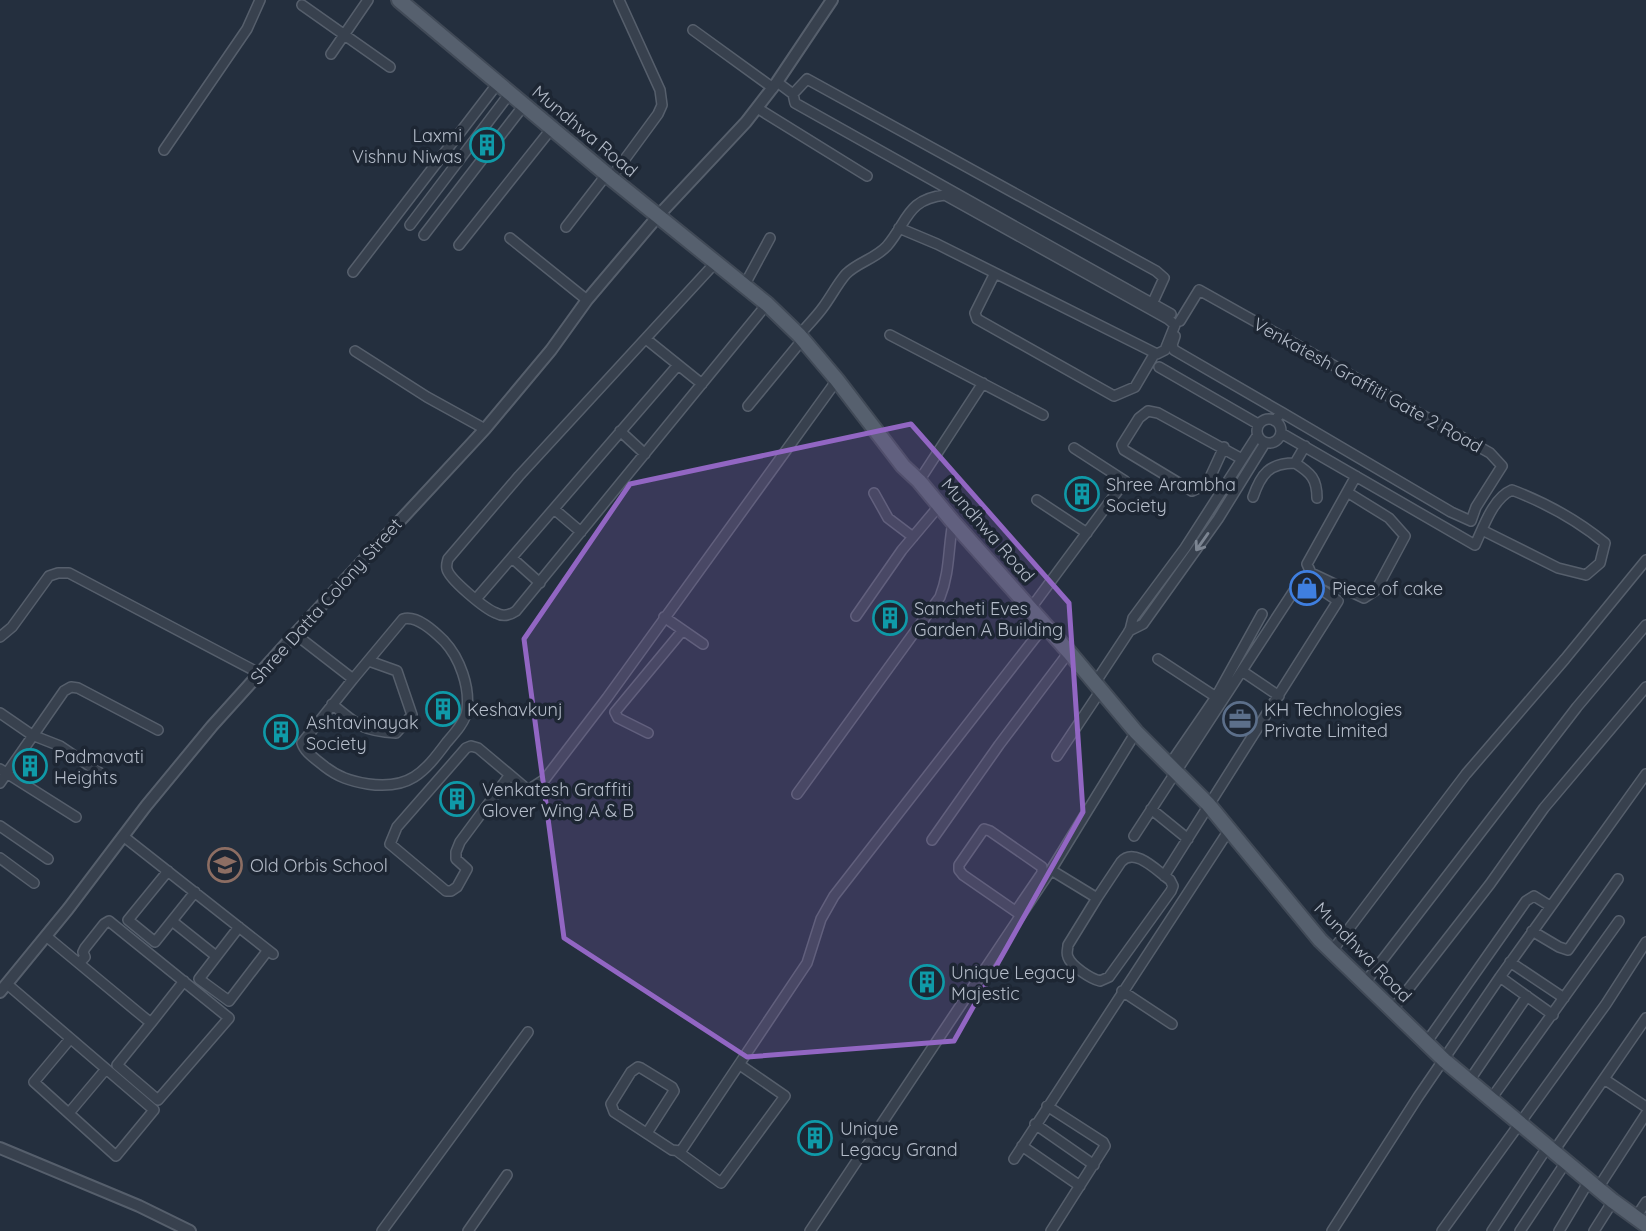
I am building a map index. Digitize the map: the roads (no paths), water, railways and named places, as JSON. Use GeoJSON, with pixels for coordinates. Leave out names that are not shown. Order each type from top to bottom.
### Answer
{"type":"FeatureCollection","features":[{"type":"Feature","properties":{"kind":"main road","name":"Mundhwa Road"},"geometry":{"type":"LineString","coordinates":[[399,0],[767,304],[801,337],[953,523],[1031,608],[1136,732],[1208,804],[1332,951],[1444,1060],[1639,1224]]}},
{"type":"Feature","properties":{"kind":"street"},"geometry":{"type":"LineString","coordinates":[[164,150],[247,29],[260,0]]}},
{"type":"Feature","properties":{"kind":"street"},"geometry":{"type":"LineString","coordinates":[[331,54],[368,0]]}},
{"type":"Feature","properties":{"kind":"street"},"geometry":{"type":"LineString","coordinates":[[566,226],[659,114],[662,105],[660,90],[619,0]]}},
{"type":"Feature","properties":{"kind":"street","name":"Shree Datta Colony Street"},"geometry":{"type":"LineString","coordinates":[[3,988],[123,836],[259,673],[485,429],[551,350],[587,300],[658,216],[699,175],[757,108],[832,0]]}},
{"type":"Feature","properties":{"kind":"street"},"geometry":{"type":"LineString","coordinates":[[302,5],[390,67]]}},
{"type":"Feature","properties":{"kind":"street"},"geometry":{"type":"LineString","coordinates":[[693,30],[775,85],[793,94]]}},
{"type":"Feature","properties":{"kind":"street"},"geometry":{"type":"LineString","coordinates":[[1153,302],[1164,278],[1156,271],[807,79],[793,94],[794,103],[1153,302],[1180,321]]}},
{"type":"Feature","properties":{"kind":"street"},"geometry":{"type":"LineString","coordinates":[[353,272],[498,83]]}},
{"type":"Feature","properties":{"kind":"street"},"geometry":{"type":"LineString","coordinates":[[410,225],[510,93]]}},
{"type":"Feature","properties":{"kind":"street"},"geometry":{"type":"LineString","coordinates":[[424,235],[524,105]]}},
{"type":"Feature","properties":{"kind":"street"},"geometry":{"type":"LineString","coordinates":[[757,108],[867,176]]}},
{"type":"Feature","properties":{"kind":"street"},"geometry":{"type":"LineString","coordinates":[[459,245],[552,128]]}},
{"type":"Feature","properties":{"kind":"street"},"geometry":{"type":"LineString","coordinates":[[748,406],[845,276],[853,268],[877,255],[912,207],[929,197],[945,195],[1168,318],[1175,325],[1165,350],[1157,354],[899,228]]}},
{"type":"Feature","properties":{"kind":"street"},"geometry":{"type":"LineString","coordinates":[[510,238],[587,300]]}},
{"type":"Feature","properties":{"kind":"street"},"geometry":{"type":"LineString","coordinates":[[744,286],[770,238]]}},
{"type":"Feature","properties":{"kind":"street"},"geometry":{"type":"LineString","coordinates":[[716,262],[519,476],[448,559],[448,573],[475,599],[495,613],[511,615],[767,304]]}},
{"type":"Feature","properties":{"kind":"street"},"geometry":{"type":"LineString","coordinates":[[995,273],[975,313],[977,319],[1114,396],[1135,387],[1155,353]]}},
{"type":"Feature","properties":{"kind":"street","name":"Venkatesh Graffiti Gate 2 Road"},"geometry":{"type":"LineString","coordinates":[[1199,290],[1490,453],[1502,466],[1476,507],[1471,521],[1451,512],[1174,351],[1172,345],[1180,321],[1199,290]]}},
{"type":"Feature","properties":{"kind":"street"},"geometry":{"type":"LineString","coordinates":[[890,335],[1043,415]]}},
{"type":"Feature","properties":{"kind":"street"},"geometry":{"type":"LineString","coordinates":[[646,338],[702,384]]}},
{"type":"Feature","properties":{"kind":"street"},"geometry":{"type":"LineString","coordinates":[[355,351],[427,397],[485,429]]}},
{"type":"Feature","properties":{"kind":"street"},"geometry":{"type":"LineString","coordinates":[[475,599],[678,365]]}},
{"type":"Feature","properties":{"kind":"street"},"geometry":{"type":"LineString","coordinates":[[1159,367],[1258,424]]}},
{"type":"Feature","properties":{"kind":"street"},"geometry":{"type":"LineString","coordinates":[[509,776],[460,842],[456,859],[467,869],[457,887],[451,891],[446,891],[390,844],[397,827],[466,748],[478,748],[528,790],[545,779],[607,698],[837,380]]}},
{"type":"Feature","properties":{"kind":"street"},"geometry":{"type":"LineString","coordinates":[[919,481],[983,383]]}},
{"type":"Feature","properties":{"kind":"street"},"geometry":{"type":"LineString","coordinates":[[1224,447],[1207,484],[1192,491],[1124,450],[1122,445],[1139,418],[1148,411],[1158,413],[1224,447],[1242,458]]}},
{"type":"Feature","properties":{"kind":"street"},"geometry":{"type":"LineString","coordinates":[[1275,421],[1281,412]]}},
{"type":"Feature","properties":{"kind":"street"},"geometry":{"type":"LineString","coordinates":[[1057,756],[1130,631],[1133,618],[1185,548],[1257,436],[1258,424],[1265,419],[1275,421],[1281,433],[1475,545],[1482,530],[1503,494],[1512,490],[1542,502],[1586,527],[1605,543],[1600,563],[1586,575],[1558,568],[1482,530]]}},
{"type":"Feature","properties":{"kind":"street"},"geometry":{"type":"LineString","coordinates":[[621,432],[645,454]]}},
{"type":"Feature","properties":{"kind":"street"},"geometry":{"type":"LineString","coordinates":[[1257,436],[1265,443],[1274,443],[1281,433]]}},
{"type":"Feature","properties":{"kind":"street"},"geometry":{"type":"LineString","coordinates":[[1130,631],[1143,624],[1233,497],[1265,443]]}},
{"type":"Feature","properties":{"kind":"street"},"geometry":{"type":"LineString","coordinates":[[1295,463],[1305,446]]}},
{"type":"Feature","properties":{"kind":"street"},"geometry":{"type":"LineString","coordinates":[[1031,608],[1125,481],[1074,448]]}},
{"type":"Feature","properties":{"kind":"street"},"geometry":{"type":"LineString","coordinates":[[1253,497],[1265,473],[1278,463],[1295,463],[1306,470],[1317,485],[1317,498]]}},
{"type":"Feature","properties":{"kind":"street"},"geometry":{"type":"LineString","coordinates":[[1347,492],[1389,518],[1405,536],[1376,590],[1364,598],[1311,573],[1307,564],[1347,492],[1356,476]]}},
{"type":"Feature","properties":{"kind":"street"},"geometry":{"type":"LineString","coordinates":[[874,493],[888,518],[913,537]]}},
{"type":"Feature","properties":{"kind":"street"},"geometry":{"type":"LineString","coordinates":[[1037,500],[1087,533]]}},
{"type":"Feature","properties":{"kind":"street"},"geometry":{"type":"LineString","coordinates":[[856,616],[939,506]]}},
{"type":"Feature","properties":{"kind":"street"},"geometry":{"type":"LineString","coordinates":[[554,509],[581,532]]}},
{"type":"Feature","properties":{"kind":"street"},"geometry":{"type":"LineString","coordinates":[[797,794],[940,597],[949,566],[953,523]]}},
{"type":"Feature","properties":{"kind":"street"},"geometry":{"type":"LineString","coordinates":[[512,558],[540,583]]}},
{"type":"Feature","properties":{"kind":"street"},"geometry":{"type":"LineString","coordinates":[[1332,951],[1466,774],[1646,559]]}},
{"type":"Feature","properties":{"kind":"street"},"geometry":{"type":"LineString","coordinates":[[0,637],[12,628],[49,576],[69,573],[259,673]]}},
{"type":"Feature","properties":{"kind":"street"},"geometry":{"type":"LineString","coordinates":[[1164,876],[1338,601],[1303,577],[1242,671],[1172,768]]}},
{"type":"Feature","properties":{"kind":"street"},"geometry":{"type":"LineString","coordinates":[[1134,835],[1262,614]]}},
{"type":"Feature","properties":{"kind":"street"},"geometry":{"type":"LineString","coordinates":[[664,617],[703,644]]}},
{"type":"Feature","properties":{"kind":"street"},"geometry":{"type":"LineString","coordinates":[[403,619],[415,619],[437,634],[454,652],[467,694],[467,714],[432,763],[402,784],[389,786],[337,776],[304,750],[302,743],[369,661],[403,619]]}},
{"type":"Feature","properties":{"kind":"street"},"geometry":{"type":"LineString","coordinates":[[677,1152],[686,1146],[807,963],[821,919],[834,896],[1045,625]]}},
{"type":"Feature","properties":{"kind":"street"},"geometry":{"type":"LineString","coordinates":[[1364,984],[1577,707],[1646,625]]}},
{"type":"Feature","properties":{"kind":"street"},"geometry":{"type":"LineString","coordinates":[[648,733],[618,718],[615,712],[683,630]]}},
{"type":"Feature","properties":{"kind":"street"},"geometry":{"type":"LineString","coordinates":[[295,634],[353,679]]}},
{"type":"Feature","properties":{"kind":"street"},"geometry":{"type":"LineString","coordinates":[[932,840],[991,755],[1069,652]]}},
{"type":"Feature","properties":{"kind":"street"},"geometry":{"type":"LineString","coordinates":[[1158,659],[1216,697]]}},
{"type":"Feature","properties":{"kind":"street"},"geometry":{"type":"LineString","coordinates":[[332,704],[354,724],[384,732],[396,733],[412,715],[397,671],[369,661]]}},
{"type":"Feature","properties":{"kind":"street"},"geometry":{"type":"LineString","coordinates":[[1242,671],[1279,696]]}},
{"type":"Feature","properties":{"kind":"street"},"geometry":{"type":"LineString","coordinates":[[0,783],[3,771],[64,691],[71,687],[78,688],[158,730]]}},
{"type":"Feature","properties":{"kind":"street"},"geometry":{"type":"LineString","coordinates":[[1392,1010],[1490,884],[1544,808],[1646,687]]}},
{"type":"Feature","properties":{"kind":"street"},"geometry":{"type":"LineString","coordinates":[[0,713],[32,735],[60,746],[109,779]]}},
{"type":"Feature","properties":{"kind":"street"},"geometry":{"type":"LineString","coordinates":[[1018,913],[1051,870],[1136,732]]}},
{"type":"Feature","properties":{"kind":"street"},"geometry":{"type":"LineString","coordinates":[[3,771],[76,817]]}},
{"type":"Feature","properties":{"kind":"street"},"geometry":{"type":"LineString","coordinates":[[1332,1231],[1418,1097],[1510,962],[1646,774]]}},
{"type":"Feature","properties":{"kind":"street"},"geometry":{"type":"LineString","coordinates":[[1151,809],[1188,839]]}},
{"type":"Feature","properties":{"kind":"street"},"geometry":{"type":"LineString","coordinates":[[0,826],[48,859]]}},
{"type":"Feature","properties":{"kind":"street"},"geometry":{"type":"LineString","coordinates":[[810,1231],[1018,913],[1042,873],[1042,867],[984,829],[959,865],[959,870],[1018,913]]}},
{"type":"Feature","properties":{"kind":"street"},"geometry":{"type":"LineString","coordinates":[[1014,1158],[1229,830]]}},
{"type":"Feature","properties":{"kind":"street"},"geometry":{"type":"LineString","coordinates":[[123,836],[271,952],[229,1001],[199,979],[239,927]]}},
{"type":"Feature","properties":{"kind":"street"},"geometry":{"type":"LineString","coordinates":[[1125,857],[1138,857],[1170,880],[1172,886],[1109,977],[1100,981],[1094,980],[1069,959],[1067,953],[1068,945],[1097,898],[1125,857]]}},
{"type":"Feature","properties":{"kind":"street"},"geometry":{"type":"LineString","coordinates":[[0,859],[34,883]]}},
{"type":"Feature","properties":{"kind":"street"},"geometry":{"type":"LineString","coordinates":[[1051,870],[1097,898]]}},
{"type":"Feature","properties":{"kind":"street"},"geometry":{"type":"LineString","coordinates":[[168,871],[128,920],[156,942],[195,892]]}},
{"type":"Feature","properties":{"kind":"street"},"geometry":{"type":"LineString","coordinates":[[1532,931],[1568,950],[1618,878]]}},
{"type":"Feature","properties":{"kind":"street"},"geometry":{"type":"LineString","coordinates":[[1426,1043],[1526,901],[1534,896],[1550,906]]}},
{"type":"Feature","properties":{"kind":"street"},"geometry":{"type":"LineString","coordinates":[[79,963],[85,957],[85,948],[109,921],[184,981],[229,1018],[158,1100],[117,1065],[184,981]]}},
{"type":"Feature","properties":{"kind":"street"},"geometry":{"type":"LineString","coordinates":[[172,921],[216,956]]}},
{"type":"Feature","properties":{"kind":"street"},"geometry":{"type":"LineString","coordinates":[[1491,1100],[1619,921]]}},
{"type":"Feature","properties":{"kind":"street"},"geometry":{"type":"LineString","coordinates":[[46,936],[151,1023]]}},
{"type":"Feature","properties":{"kind":"street"},"geometry":{"type":"LineString","coordinates":[[1442,1231],[1606,1004],[1646,942]]}},
{"type":"Feature","properties":{"kind":"street"},"geometry":{"type":"LineString","coordinates":[[1510,962],[1564,998]]}},
{"type":"Feature","properties":{"kind":"street"},"geometry":{"type":"LineString","coordinates":[[1500,977],[1553,1015]]}},
{"type":"Feature","properties":{"kind":"street"},"geometry":{"type":"LineString","coordinates":[[3,988],[70,1039],[154,1110],[116,1156],[34,1082],[70,1039]]}},
{"type":"Feature","properties":{"kind":"street"},"geometry":{"type":"LineString","coordinates":[[1122,991],[1172,1024]]}},
{"type":"Feature","properties":{"kind":"street"},"geometry":{"type":"LineString","coordinates":[[1469,1081],[1527,996]]}},
{"type":"Feature","properties":{"kind":"street"},"geometry":{"type":"LineString","coordinates":[[1492,1231],[1646,1018]]}},
{"type":"Feature","properties":{"kind":"street"},"geometry":{"type":"LineString","coordinates":[[382,1231],[528,1032]]}},
{"type":"Feature","properties":{"kind":"street"},"geometry":{"type":"LineString","coordinates":[[648,1133],[674,1091],[672,1087],[638,1067],[631,1072],[611,1104],[614,1112],[721,1183],[785,1097],[740,1065]]}},
{"type":"Feature","properties":{"kind":"street"},"geometry":{"type":"LineString","coordinates":[[69,1113],[106,1069]]}},
{"type":"Feature","properties":{"kind":"street"},"geometry":{"type":"LineString","coordinates":[[1604,1079],[1646,1107]]}},
{"type":"Feature","properties":{"kind":"street"},"geometry":{"type":"LineString","coordinates":[[1047,1106],[1103,1142],[1104,1150],[1051,1231]]}},
{"type":"Feature","properties":{"kind":"street"},"geometry":{"type":"LineString","coordinates":[[1559,1231],[1646,1114]]}},
{"type":"Feature","properties":{"kind":"street"},"geometry":{"type":"LineString","coordinates":[[1035,1124],[1094,1165]]}},
{"type":"Feature","properties":{"kind":"street"},"geometry":{"type":"LineString","coordinates":[[1022,1146],[1080,1186]]}},
{"type":"Feature","properties":{"kind":"street"},"geometry":{"type":"LineString","coordinates":[[1,1152],[139,1206],[190,1231]]}},
{"type":"Feature","properties":{"kind":"street"},"geometry":{"type":"LineString","coordinates":[[1520,1231],[1566,1162]]}},
{"type":"Feature","properties":{"kind":"street"},"geometry":{"type":"LineString","coordinates":[[468,1231],[506,1175]]}},
{"type":"Feature","properties":{"kind":"street"},"geometry":{"type":"LineString","coordinates":[[1594,1231],[1613,1201]]}},
{"type":"Feature","properties":{"kind":"street"},"geometry":{"type":"LineString","coordinates":[[1639,1224],[1646,1202]]}},
{"type":"Feature","properties":{"kind":"place","name":"Laxmi Vishnu Niwas"},"geometry":{"type":"Point","coordinates":[487,145]}},
{"type":"Feature","properties":{"kind":"place","name":"Shree Arambha Society"},"geometry":{"type":"Point","coordinates":[1082,494]}},
{"type":"Feature","properties":{"kind":"place","name":"Piece of cake"},"geometry":{"type":"Point","coordinates":[1307,588]}},
{"type":"Feature","properties":{"kind":"place","name":"Sancheti Eves Garden A Building"},"geometry":{"type":"Point","coordinates":[890,618]}},
{"type":"Feature","properties":{"kind":"place","name":"Keshavkunj"},"geometry":{"type":"Point","coordinates":[443,709]}},
{"type":"Feature","properties":{"kind":"place","name":"KH Technologies Private Limited"},"geometry":{"type":"Point","coordinates":[1240,719]}},
{"type":"Feature","properties":{"kind":"place","name":"Ashtavinayak Society"},"geometry":{"type":"Point","coordinates":[281,732]}},
{"type":"Feature","properties":{"kind":"place","name":"Padmavati Heights"},"geometry":{"type":"Point","coordinates":[30,766]}},
{"type":"Feature","properties":{"kind":"place","name":"Venkatesh Graffiti Glover Wing A & B"},"geometry":{"type":"Point","coordinates":[457,799]}},
{"type":"Feature","properties":{"kind":"place","name":"Old Orbis School"},"geometry":{"type":"Point","coordinates":[225,865]}},
{"type":"Feature","properties":{"kind":"place","name":"Unique Legacy Majestic"},"geometry":{"type":"Point","coordinates":[927,982]}},
{"type":"Feature","properties":{"kind":"place","name":"Unique Legacy Grand"},"geometry":{"type":"Point","coordinates":[815,1138]}}]}
